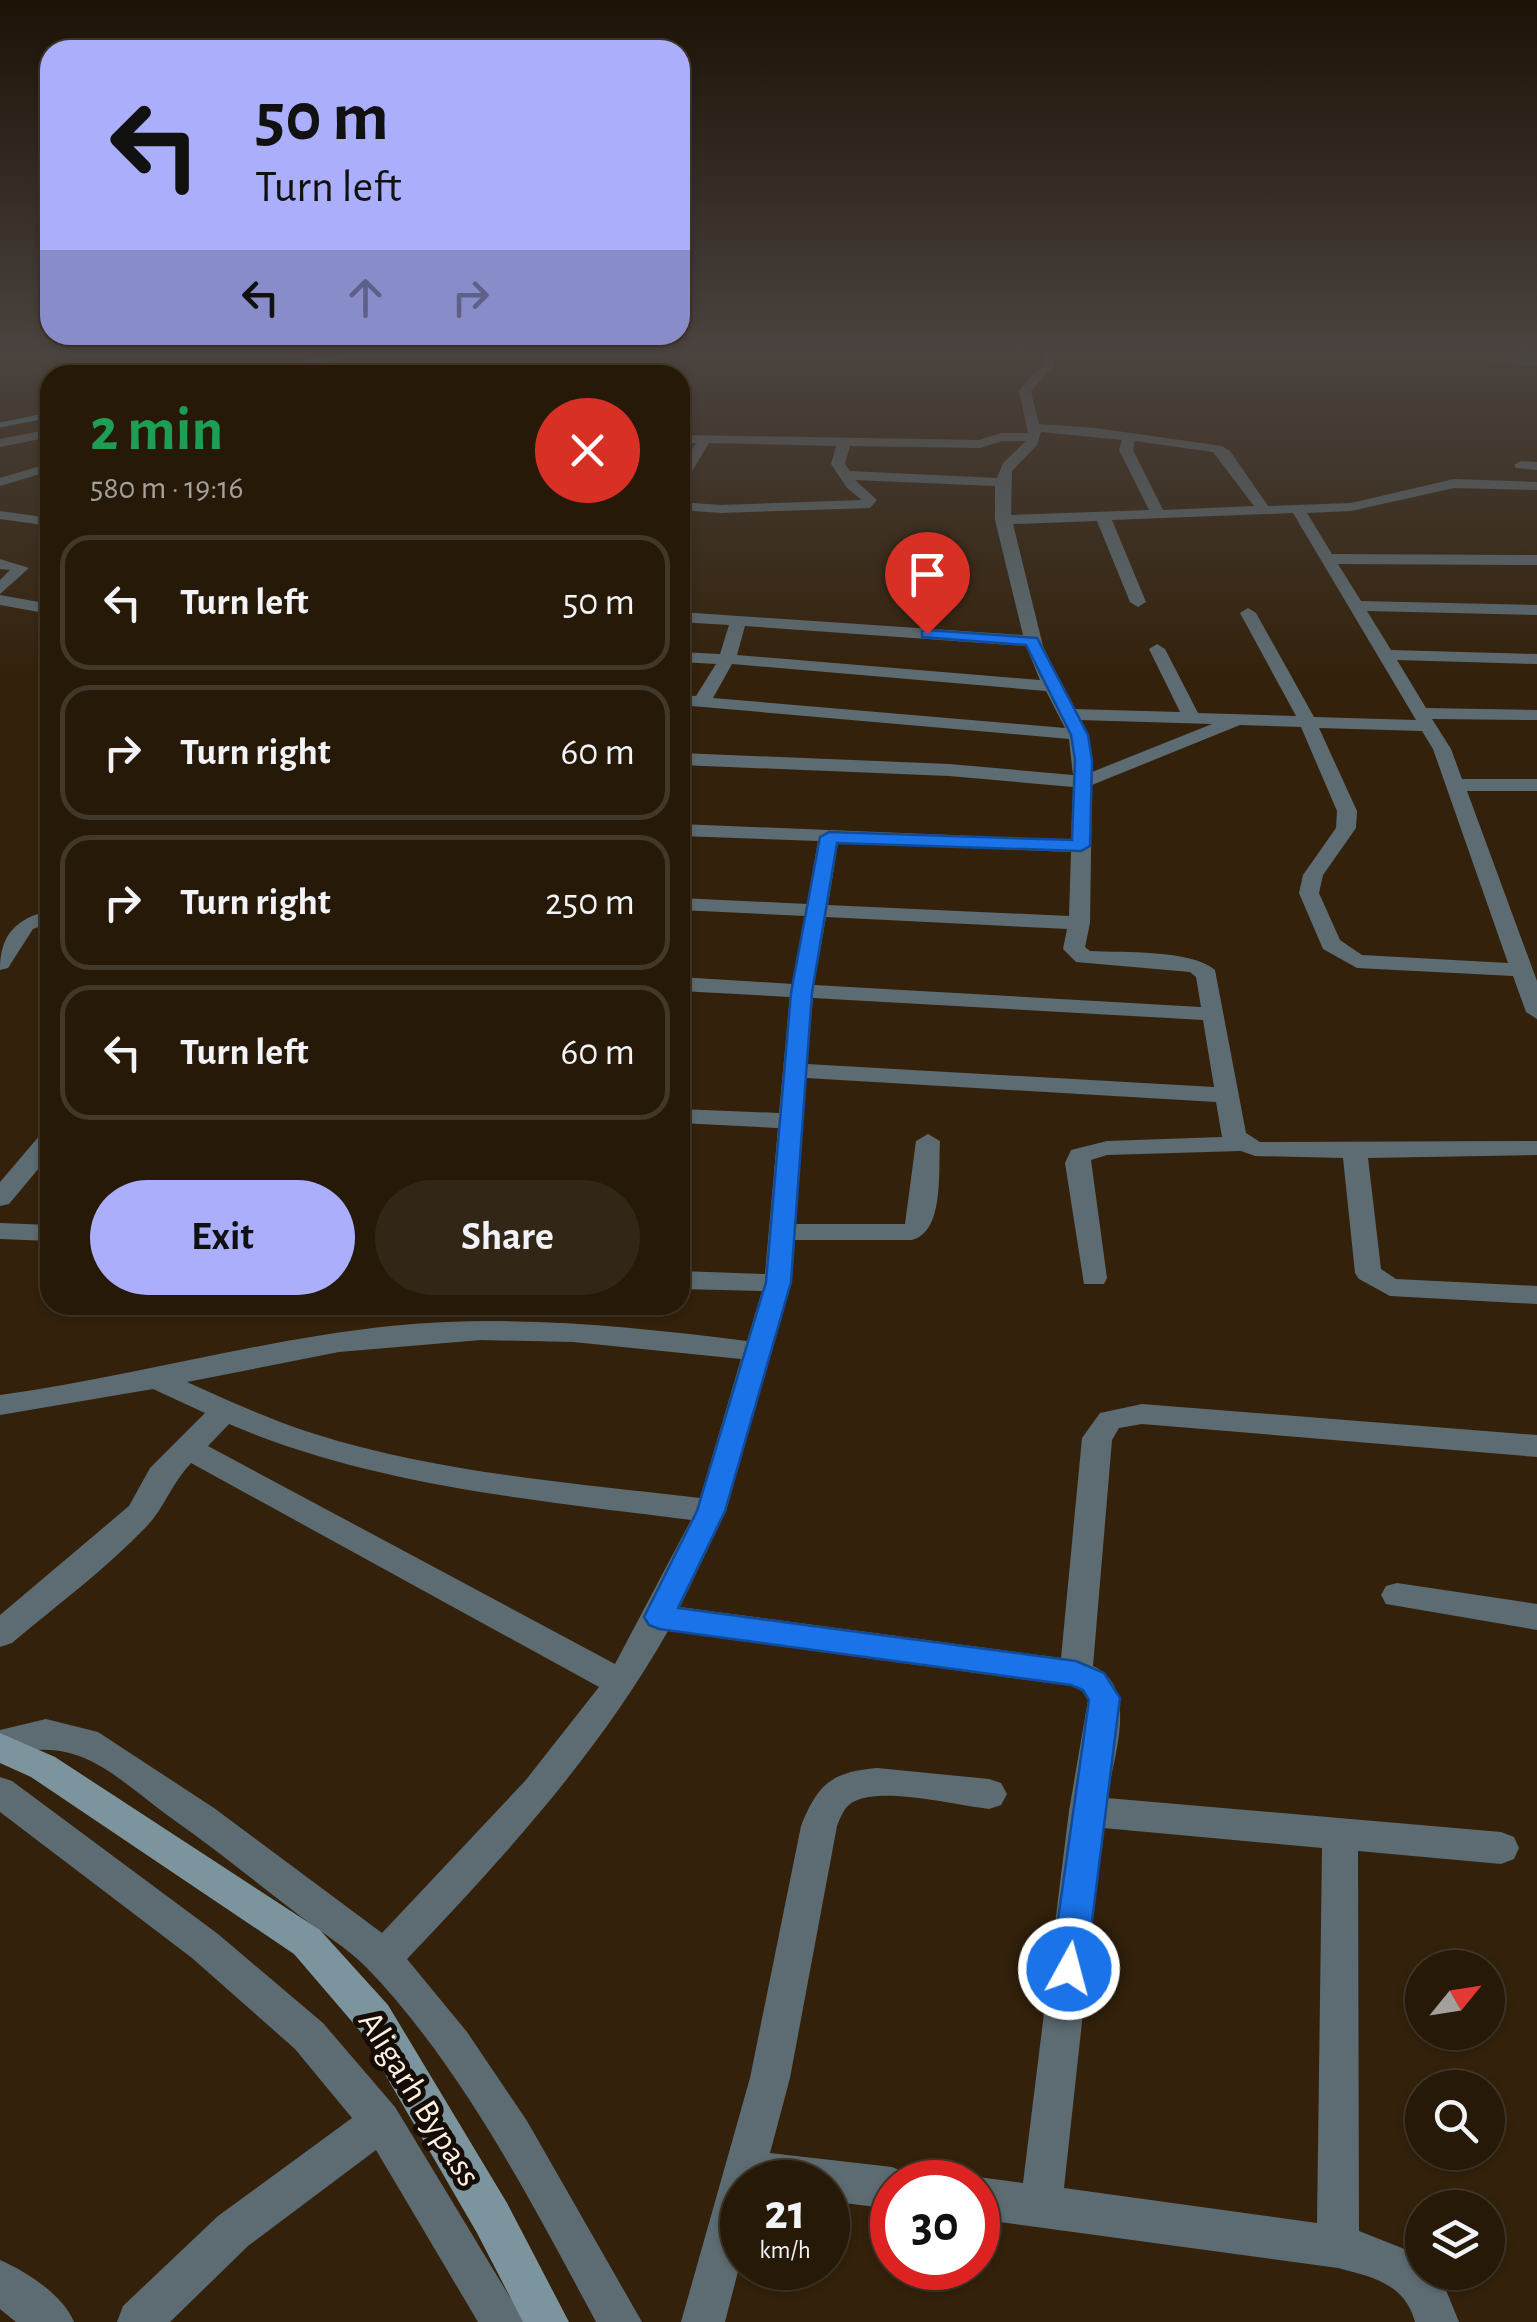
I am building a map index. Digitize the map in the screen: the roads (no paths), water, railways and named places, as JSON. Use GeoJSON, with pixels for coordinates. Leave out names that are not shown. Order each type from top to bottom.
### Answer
{"type":"FeatureCollection","features":[{"type":"Feature","properties":{"kind":"main road","name":"Aligarh Bypass"},"geometry":{"type":"LineString","coordinates":[[0,1746],[43,1767],[307,1942],[374,2018],[492,2218],[547,2322]]}},
{"type":"Feature","properties":{"kind":"street"},"geometry":{"type":"LineString","coordinates":[[690,507],[870,503],[845,475],[839,459]]}},
{"type":"Feature","properties":{"kind":"street"},"geometry":{"type":"LineString","coordinates":[[1017,459],[1005,470],[1002,482],[1002,520],[1032,641],[1074,725],[1083,782],[1079,923],[1074,949],[1084,957],[1198,967],[1206,975],[1234,1137],[1242,1144]]}},
{"type":"Feature","properties":{"kind":"street"},"geometry":{"type":"LineString","coordinates":[[1131,459],[1159,515]]}},
{"type":"Feature","properties":{"kind":"street"},"geometry":{"type":"LineString","coordinates":[[1228,459],[1264,511]]}},
{"type":"Feature","properties":{"kind":"street"},"geometry":{"type":"LineString","coordinates":[[0,482],[40,469]]}},
{"type":"Feature","properties":{"kind":"street"},"geometry":{"type":"LineString","coordinates":[[845,475],[1002,482]]}},
{"type":"Feature","properties":{"kind":"street"},"geometry":{"type":"LineString","coordinates":[[1002,520],[1298,510],[1383,502],[1430,487],[1518,485],[1537,490]]}},
{"type":"Feature","properties":{"kind":"street"},"geometry":{"type":"LineString","coordinates":[[1298,510],[1424,719],[1455,785],[1528,978],[1537,1012]]}},
{"type":"Feature","properties":{"kind":"street"},"geometry":{"type":"LineString","coordinates":[[0,515],[40,521]]}},
{"type":"Feature","properties":{"kind":"street"},"geometry":{"type":"LineString","coordinates":[[1103,517],[1138,602]]}},
{"type":"Feature","properties":{"kind":"street"},"geometry":{"type":"LineString","coordinates":[[1327,559],[1537,560]]}},
{"type":"Feature","properties":{"kind":"street"},"geometry":{"type":"LineString","coordinates":[[0,564],[21,568],[0,588]]}},
{"type":"Feature","properties":{"kind":"street"},"geometry":{"type":"LineString","coordinates":[[0,600],[40,607]]}},
{"type":"Feature","properties":{"kind":"street"},"geometry":{"type":"LineString","coordinates":[[1355,606],[1537,610]]}},
{"type":"Feature","properties":{"kind":"street"},"geometry":{"type":"LineString","coordinates":[[1248,612],[1307,720],[1347,811],[1346,828],[1313,876],[1309,892],[1330,944],[1358,961],[1528,978]]}},
{"type":"Feature","properties":{"kind":"street"},"geometry":{"type":"LineString","coordinates":[[690,618],[1032,641]]}},
{"type":"Feature","properties":{"kind":"street"},"geometry":{"type":"LineString","coordinates":[[702,701],[727,659],[738,622]]}},
{"type":"Feature","properties":{"kind":"street"},"geometry":{"type":"LineString","coordinates":[[1157,648],[1190,717]]}},
{"type":"Feature","properties":{"kind":"street"},"geometry":{"type":"LineString","coordinates":[[1384,655],[1537,659]]}},
{"type":"Feature","properties":{"kind":"street"},"geometry":{"type":"LineString","coordinates":[[690,657],[1052,686]]}},
{"type":"Feature","properties":{"kind":"street"},"geometry":{"type":"LineString","coordinates":[[690,700],[1074,725],[1190,717],[1307,720],[1537,715]]}},
{"type":"Feature","properties":{"kind":"street"},"geometry":{"type":"LineString","coordinates":[[690,759],[949,770],[1083,782],[1242,718]]}},
{"type":"Feature","properties":{"kind":"street"},"geometry":{"type":"LineString","coordinates":[[1455,785],[1537,785]]}},
{"type":"Feature","properties":{"kind":"street"},"geometry":{"type":"LineString","coordinates":[[690,830],[1081,846]]}},
{"type":"Feature","properties":{"kind":"street"},"geometry":{"type":"LineString","coordinates":[[383,1958],[552,1777],[621,1683],[659,1617],[711,1511],[778,1282],[802,993],[829,837]]}},
{"type":"Feature","properties":{"kind":"street"},"geometry":{"type":"LineString","coordinates":[[690,904],[1079,923]]}},
{"type":"Feature","properties":{"kind":"street"},"geometry":{"type":"LineString","coordinates":[[0,963],[25,925],[40,920]]}},
{"type":"Feature","properties":{"kind":"street"},"geometry":{"type":"LineString","coordinates":[[690,985],[1212,1014]]}},
{"type":"Feature","properties":{"kind":"street"},"geometry":{"type":"LineString","coordinates":[[795,1070],[1226,1095]]}},
{"type":"Feature","properties":{"kind":"street"},"geometry":{"type":"LineString","coordinates":[[690,1116],[792,1121]]}},
{"type":"Feature","properties":{"kind":"street"},"geometry":{"type":"LineString","coordinates":[[782,1232],[912,1232],[921,1220],[928,1141]]}},
{"type":"Feature","properties":{"kind":"street"},"geometry":{"type":"LineString","coordinates":[[1094,1278],[1080,1155],[1107,1148],[1242,1144],[1256,1149],[1355,1151],[1537,1148]]}},
{"type":"Feature","properties":{"kind":"street"},"geometry":{"type":"LineString","coordinates":[[1355,1151],[1368,1273],[1377,1281],[1390,1287],[1537,1295]]}},
{"type":"Feature","properties":{"kind":"street"},"geometry":{"type":"LineString","coordinates":[[0,1198],[40,1152]]}},
{"type":"Feature","properties":{"kind":"street"},"geometry":{"type":"LineString","coordinates":[[0,1231],[40,1233]]}},
{"type":"Feature","properties":{"kind":"street"},"geometry":{"type":"LineString","coordinates":[[690,1280],[778,1282]]}},
{"type":"Feature","properties":{"kind":"street"},"geometry":{"type":"LineString","coordinates":[[0,1405],[263,1355],[390,1336],[504,1329],[616,1334],[758,1352]]}},
{"type":"Feature","properties":{"kind":"street"},"geometry":{"type":"LineString","coordinates":[[154,1378],[329,1450],[476,1479],[711,1511]]}},
{"type":"Feature","properties":{"kind":"street"},"geometry":{"type":"LineString","coordinates":[[0,1634],[112,1542],[140,1514],[161,1476],[224,1410]]}},
{"type":"Feature","properties":{"kind":"street"},"geometry":{"type":"LineString","coordinates":[[1076,1673],[1097,1438],[1110,1420],[1142,1414],[1537,1446]]}},
{"type":"Feature","properties":{"kind":"street"},"geometry":{"type":"LineString","coordinates":[[188,1448],[621,1683]]}},
{"type":"Feature","properties":{"kind":"street"},"geometry":{"type":"LineString","coordinates":[[1397,1595],[1537,1617]]}},
{"type":"Feature","properties":{"kind":"street"},"geometry":{"type":"LineString","coordinates":[[659,1617],[1076,1673],[1094,1682],[1104,1698],[1087,1810],[1041,2206]]}},
{"type":"Feature","properties":{"kind":"street"},"geometry":{"type":"LineString","coordinates":[[0,1746],[22,1733],[54,1730],[84,1741],[196,1814],[383,1958],[474,2075],[548,2188],[620,2322]]}},
{"type":"Feature","properties":{"kind":"street"},"geometry":{"type":"LineString","coordinates":[[747,2160],[770,2078],[819,1826],[828,1802],[844,1789],[868,1784],[989,1794]]}},
{"type":"Feature","properties":{"kind":"street"},"geometry":{"type":"LineString","coordinates":[[0,1792],[205,1946],[308,2036],[381,2121],[502,2322]]}},
{"type":"Feature","properties":{"kind":"street"},"geometry":{"type":"LineString","coordinates":[[1087,1810],[1502,1848]]}},
{"type":"Feature","properties":{"kind":"street"},"geometry":{"type":"LineString","coordinates":[[1338,2247],[1340,1834]]}},
{"type":"Feature","properties":{"kind":"street"},"geometry":{"type":"LineString","coordinates":[[139,2322],[234,2231],[381,2121]]}},
{"type":"Feature","properties":{"kind":"street"},"geometry":{"type":"LineString","coordinates":[[1000,2201],[1338,2247],[1387,2258],[1412,2273],[1432,2298],[1437,2322]]}},
{"type":"Feature","properties":{"kind":"street"},"geometry":{"type":"LineString","coordinates":[[703,2322],[720,2259]]}},
{"type":"Feature","properties":{"kind":"street"},"geometry":{"type":"LineString","coordinates":[[0,2282],[52,2322]]}}]}
